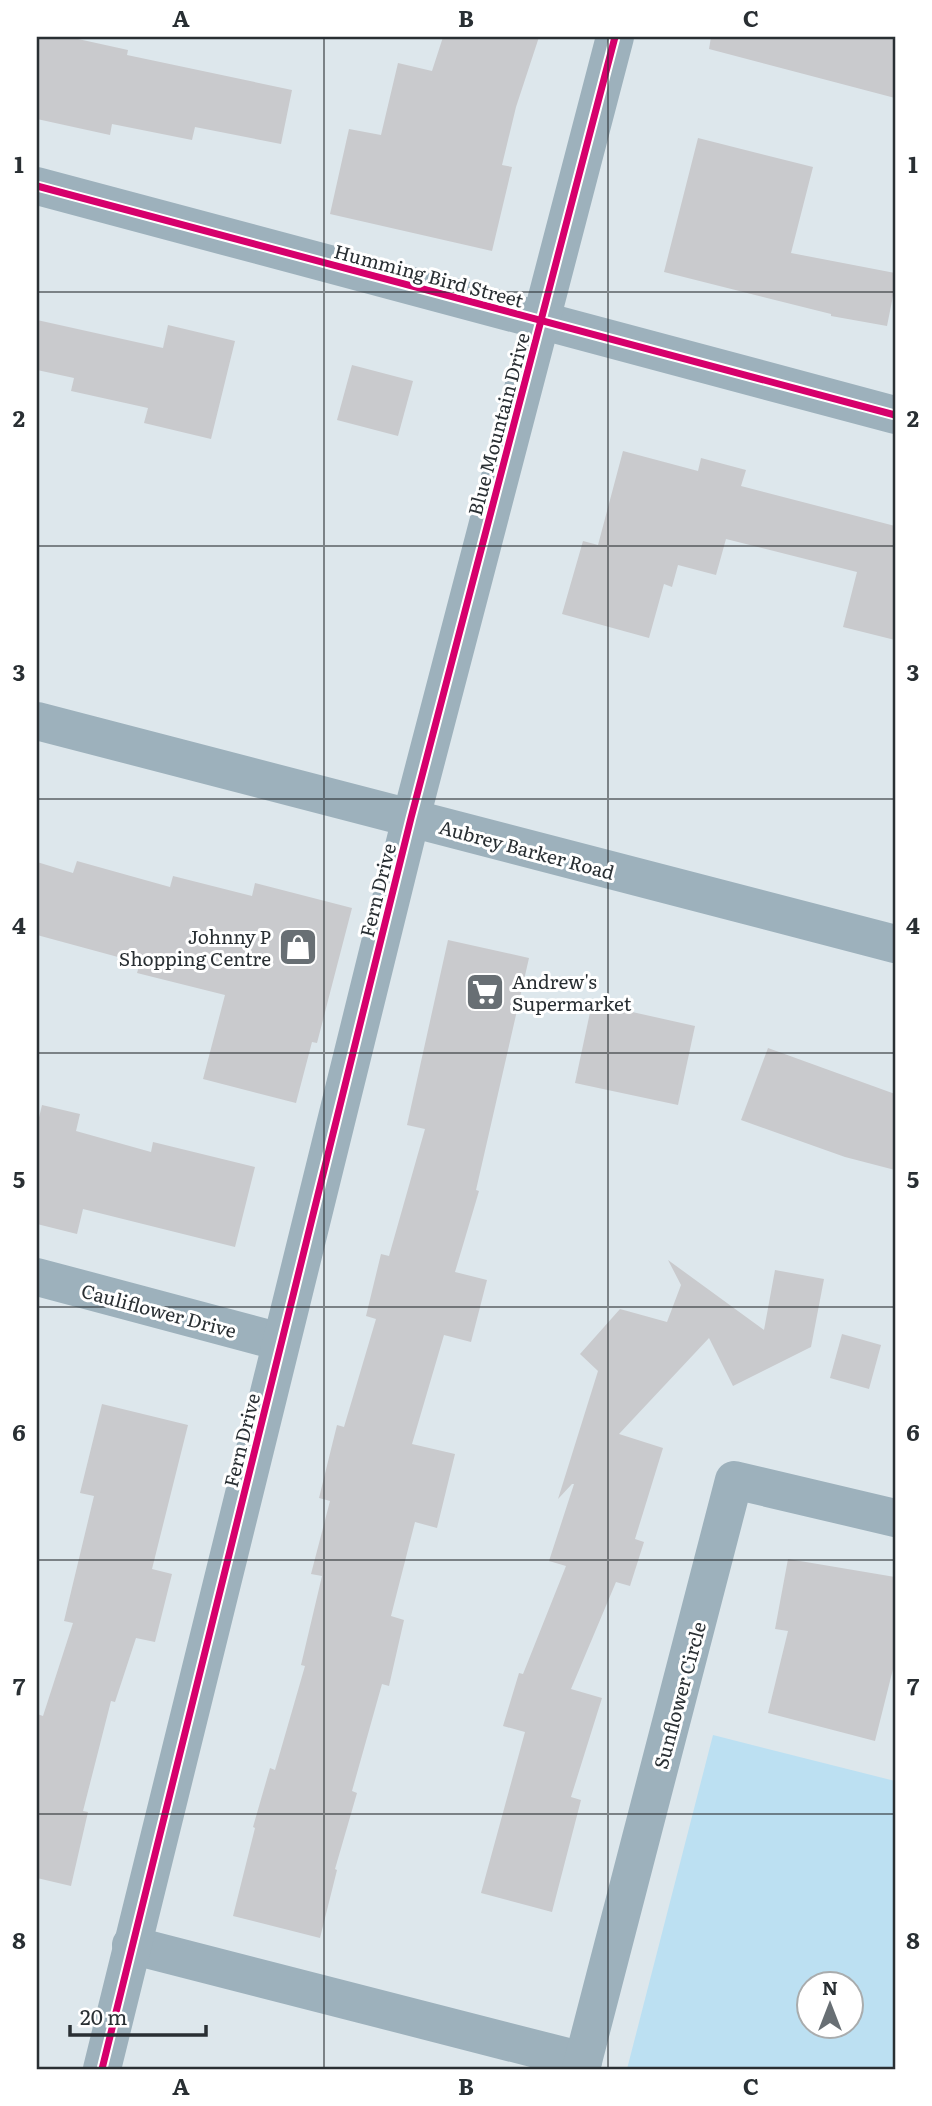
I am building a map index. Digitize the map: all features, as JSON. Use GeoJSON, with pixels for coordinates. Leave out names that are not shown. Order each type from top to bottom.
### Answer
{"type":"FeatureCollection","features":[{"type":"Feature","properties":{"kind":"street","name":"Blue Mountain Drive"},"geometry":{"type":"LineString","coordinates":[[411,818],[615,37]]}},
{"type":"Feature","properties":{"kind":"street","name":"Humming Bird Street"},"geometry":{"type":"LineString","coordinates":[[37,186],[895,415]]}},
{"type":"Feature","properties":{"kind":"street","name":"Aubrey Barker Road"},"geometry":{"type":"LineString","coordinates":[[37,722],[895,944]]}},
{"type":"Feature","properties":{"kind":"street","name":"Fern Drive"},"geometry":{"type":"LineString","coordinates":[[102,2069],[411,818]]}},
{"type":"Feature","properties":{"kind":"street","name":"Cauliflower Drive"},"geometry":{"type":"LineString","coordinates":[[37,1277],[281,1342]]}},
{"type":"Feature","properties":{"kind":"street","name":"Sunflower Circle"},"geometry":{"type":"LineString","coordinates":[[582,2065],[734,1480],[895,1518]]}},
{"type":"Feature","properties":{"kind":"street"},"geometry":{"type":"LineString","coordinates":[[131,1945],[582,2065]]}},
{"type":"Feature","properties":{"kind":"shaded area"},"geometry":{"type":"Polygon","coordinates":[[[713,1735],[895,1781],[895,2069],[627,2069],[713,1735]]]}},
{"type":"Feature","properties":{"kind":"building"},"geometry":{"type":"Polygon","coordinates":[[[37,37],[69,37],[128,50],[127,55],[292,90],[281,144],[195,127],[192,140],[112,124],[110,135],[37,119],[37,37]]]}},
{"type":"Feature","properties":{"kind":"building"},"geometry":{"type":"Polygon","coordinates":[[[443,37],[539,37],[516,107],[502,165],[512,167],[492,251],[330,214],[349,129],[381,135],[398,63],[432,71],[443,37]]]}},
{"type":"Feature","properties":{"kind":"building"},"geometry":{"type":"Polygon","coordinates":[[[711,37],[895,37],[895,98],[709,49],[711,37]]]}},
{"type":"Feature","properties":{"kind":"building"},"geometry":{"type":"Polygon","coordinates":[[[698,138],[813,167],[791,253],[895,273],[887,326],[831,316],[664,272],[698,138]]]}},
{"type":"Feature","properties":{"kind":"building"},"geometry":{"type":"Polygon","coordinates":[[[37,320],[163,348],[168,325],[235,341],[211,439],[144,423],[148,408],[71,391],[74,378],[37,370],[37,320]]]}},
{"type":"Feature","properties":{"kind":"building"},"geometry":{"type":"Polygon","coordinates":[[[352,365],[413,381],[398,436],[337,420],[352,365]]]}},
{"type":"Feature","properties":{"kind":"building"},"geometry":{"type":"Polygon","coordinates":[[[623,451],[698,471],[701,458],[746,470],[741,486],[895,526],[895,640],[843,627],[857,572],[726,539],[716,575],[678,565],[672,587],[664,584],[649,638],[562,614],[583,541],[598,545],[623,451]]]}},
{"type":"Feature","properties":{"kind":"building"},"geometry":{"type":"Polygon","coordinates":[[[77,861],[170,887],[173,876],[252,896],[255,883],[352,908],[317,1043],[312,1042],[296,1103],[203,1079],[225,995],[137,973],[140,963],[37,935],[37,862],[73,873],[77,861]]]}},
{"type":"Feature","properties":{"kind":"building"},"geometry":{"type":"Polygon","coordinates":[[[448,940],[529,958],[476,1190],[479,1191],[455,1272],[487,1280],[471,1342],[444,1335],[412,1444],[455,1454],[437,1528],[415,1522],[391,1616],[404,1620],[389,1686],[382,1684],[352,1791],[357,1793],[335,1869],[337,1870],[320,1938],[233,1916],[255,1828],[253,1827],[270,1768],[275,1770],[305,1666],[301,1665],[322,1576],[311,1574],[330,1501],[319,1498],[337,1425],[344,1427],[376,1319],[366,1316],[381,1254],[389,1256],[425,1129],[407,1125],[448,940]]]}},
{"type":"Feature","properties":{"kind":"building"},"geometry":{"type":"Polygon","coordinates":[[[592,1003],[695,1026],[678,1105],[575,1083],[592,1003]]]}},
{"type":"Feature","properties":{"kind":"building"},"geometry":{"type":"Polygon","coordinates":[[[768,1048],[895,1094],[895,1170],[845,1157],[741,1120],[768,1048]]]}},
{"type":"Feature","properties":{"kind":"building"},"geometry":{"type":"Polygon","coordinates":[[[42,1105],[80,1114],[76,1131],[151,1152],[153,1142],[255,1167],[235,1247],[83,1209],[77,1234],[37,1224],[37,1126],[42,1105]]]}},
{"type":"Feature","properties":{"kind":"building"},"geometry":{"type":"Polygon","coordinates":[[[668,1260],[764,1330],[775,1270],[824,1279],[811,1347],[733,1386],[709,1338],[619,1434],[663,1448],[635,1539],[644,1542],[630,1586],[616,1582],[571,1689],[602,1698],[571,1797],[581,1800],[552,1912],[481,1893],[525,1732],[503,1726],[519,1673],[523,1674],[566,1566],[549,1561],[574,1484],[558,1499],[598,1371],[580,1354],[620,1309],[667,1322],[681,1285],[668,1260]]]}},
{"type":"Feature","properties":{"kind":"building"},"geometry":{"type":"Polygon","coordinates":[[[842,1334],[881,1345],[869,1389],[830,1378],[842,1334]]]}},
{"type":"Feature","properties":{"kind":"building"},"geometry":{"type":"Polygon","coordinates":[[[102,1404],[188,1425],[152,1569],[172,1574],[155,1642],[136,1638],[115,1702],[111,1701],[83,1811],[88,1812],[71,1886],[37,1878],[37,1714],[43,1716],[73,1623],[64,1621],[94,1496],[80,1493],[102,1404]]]}},
{"type":"Feature","properties":{"kind":"building"},"geometry":{"type":"Polygon","coordinates":[[[788,1559],[895,1577],[895,1661],[875,1741],[768,1713],[788,1631],[775,1629],[788,1559]]]}},
{"type":"Feature","properties":{"kind":"cycle path"},"geometry":{"type":"LineString","coordinates":[[102,2069],[411,818],[615,37]]}},
{"type":"Feature","properties":{"kind":"cycle path"},"geometry":{"type":"LineString","coordinates":[[37,186],[895,415]]}},
{"type":"Feature","properties":{"kind":"place","name":"Johnny P Shopping Centre"},"geometry":{"type":"Point","coordinates":[298,947]}},
{"type":"Feature","properties":{"kind":"place","name":"Andrew's Supermarket"},"geometry":{"type":"Point","coordinates":[485,992]}}]}
